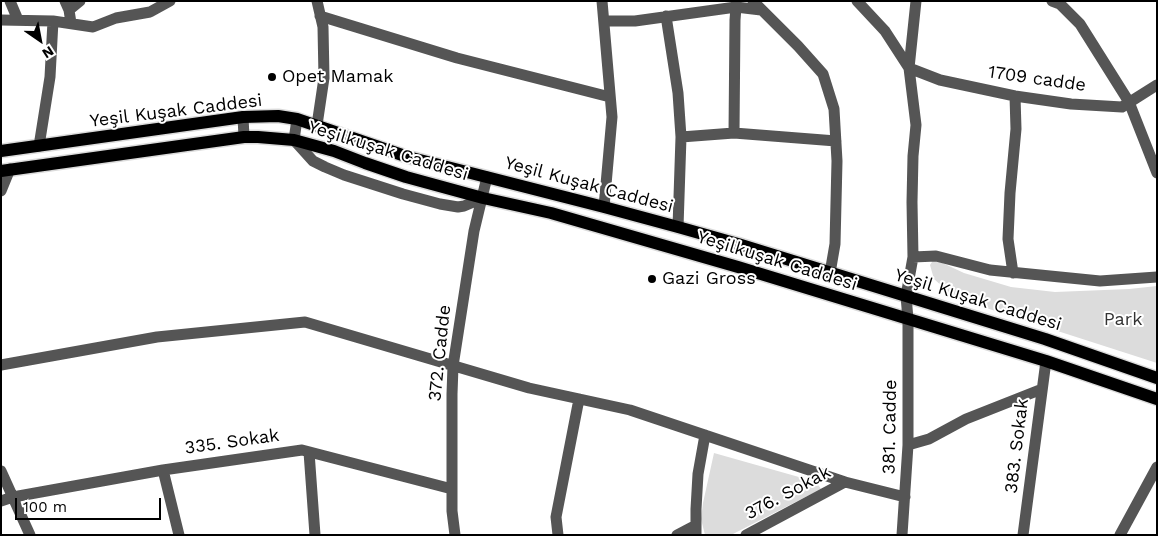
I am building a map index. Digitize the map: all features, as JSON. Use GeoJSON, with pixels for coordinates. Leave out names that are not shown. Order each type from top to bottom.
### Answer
{"type":"FeatureCollection","features":[{"type":"Feature","properties":{"kind":"main road","name":"Yeşil Kuşak Caddesi"},"geometry":{"type":"LineString","coordinates":[[1,151],[243,117],[278,116],[297,119],[408,158],[678,227],[1044,339],[1157,378]]}},
{"type":"Feature","properties":{"kind":"main road","name":"Yeşilkuşak Caddesi"},"geometry":{"type":"LineString","coordinates":[[6,170],[244,137],[294,140],[334,151],[399,174],[483,198],[551,213],[738,267],[1046,361],[1157,399]]}},
{"type":"Feature","properties":{"kind":"street"},"geometry":{"type":"LineString","coordinates":[[10,1],[18,20]]}},
{"type":"Feature","properties":{"kind":"street"},"geometry":{"type":"LineString","coordinates":[[72,23],[67,6],[80,1]]}},
{"type":"Feature","properties":{"kind":"street"},"geometry":{"type":"LineString","coordinates":[[1,20],[53,21],[93,27],[116,18],[150,12],[170,1]]}},
{"type":"Feature","properties":{"kind":"street"},"geometry":{"type":"LineString","coordinates":[[317,1],[323,27],[324,78],[317,125]]}},
{"type":"Feature","properties":{"kind":"street"},"geometry":{"type":"LineString","coordinates":[[602,1],[612,117],[604,207]]}},
{"type":"Feature","properties":{"kind":"street"},"geometry":{"type":"LineString","coordinates":[[857,1],[885,31],[910,68]]}},
{"type":"Feature","properties":{"kind":"street","name":"381. Cadde"},"geometry":{"type":"LineString","coordinates":[[902,535],[908,445],[908,319],[906,296],[913,257],[913,156],[916,125],[910,68],[916,1]]}},
{"type":"Feature","properties":{"kind":"street"},"geometry":{"type":"LineString","coordinates":[[1052,1],[1060,4],[1080,24],[1129,102],[1157,173]]}},
{"type":"Feature","properties":{"kind":"street"},"geometry":{"type":"LineString","coordinates":[[604,21],[635,21],[736,7],[757,6],[798,46],[823,74],[834,110],[837,161],[835,244],[830,273]]}},
{"type":"Feature","properties":{"kind":"street"},"geometry":{"type":"LineString","coordinates":[[734,133],[736,7]]}},
{"type":"Feature","properties":{"kind":"street"},"geometry":{"type":"LineString","coordinates":[[320,16],[457,58],[610,97]]}},
{"type":"Feature","properties":{"kind":"street"},"geometry":{"type":"LineString","coordinates":[[666,16],[678,94],[681,136],[678,227]]}},
{"type":"Feature","properties":{"kind":"street"},"geometry":{"type":"LineString","coordinates":[[39,146],[50,77],[53,21]]}},
{"type":"Feature","properties":{"kind":"street","name":"1709 cadde"},"geometry":{"type":"LineString","coordinates":[[910,68],[940,80],[1015,96],[1071,104],[1122,107],[1157,85]]}},
{"type":"Feature","properties":{"kind":"street"},"geometry":{"type":"LineString","coordinates":[[1013,272],[1008,239],[1016,129],[1015,96]]}},
{"type":"Feature","properties":{"kind":"street"},"geometry":{"type":"LineString","coordinates":[[243,117],[244,137]]}},
{"type":"Feature","properties":{"kind":"street"},"geometry":{"type":"LineString","coordinates":[[297,119],[294,140],[313,161],[325,167],[403,194],[440,204],[458,207],[471,204],[483,198]]}},
{"type":"Feature","properties":{"kind":"street"},"geometry":{"type":"LineString","coordinates":[[681,136],[734,133],[836,141]]}},
{"type":"Feature","properties":{"kind":"street"},"geometry":{"type":"LineString","coordinates":[[1,191],[6,170]]}},
{"type":"Feature","properties":{"kind":"street","name":"372. Cadde"},"geometry":{"type":"LineString","coordinates":[[454,535],[452,511],[453,366],[474,231],[487,177]]}},
{"type":"Feature","properties":{"kind":"street"},"geometry":{"type":"LineString","coordinates":[[913,257],[936,256],[990,270],[1100,281],[1157,277]]}},
{"type":"Feature","properties":{"kind":"street"},"geometry":{"type":"LineString","coordinates":[[1,366],[157,337],[305,322],[529,388],[630,410],[845,482]]}},
{"type":"Feature","properties":{"kind":"street","name":"383. Sokak"},"geometry":{"type":"LineString","coordinates":[[1023,535],[1046,361]]}},
{"type":"Feature","properties":{"kind":"street"},"geometry":{"type":"LineString","coordinates":[[908,445],[929,439],[966,419],[1042,389]]}},
{"type":"Feature","properties":{"kind":"street"},"geometry":{"type":"LineString","coordinates":[[558,535],[556,518],[579,399]]}},
{"type":"Feature","properties":{"kind":"street"},"geometry":{"type":"LineString","coordinates":[[678,535],[696,530],[698,474],[705,435]]}},
{"type":"Feature","properties":{"kind":"street","name":"335. Sokak"},"geometry":{"type":"LineString","coordinates":[[1,501],[13,497],[163,470],[302,450],[452,490]]}},
{"type":"Feature","properties":{"kind":"street"},"geometry":{"type":"LineString","coordinates":[[309,452],[315,535]]}},
{"type":"Feature","properties":{"kind":"street"},"geometry":{"type":"LineString","coordinates":[[1120,535],[1157,467]]}},
{"type":"Feature","properties":{"kind":"street"},"geometry":{"type":"LineString","coordinates":[[163,470],[179,535]]}},
{"type":"Feature","properties":{"kind":"street"},"geometry":{"type":"LineString","coordinates":[[1,472],[30,535]]}},
{"type":"Feature","properties":{"kind":"street","name":"376. Sokak"},"geometry":{"type":"LineString","coordinates":[[746,535],[845,482],[905,497]]}},
{"type":"Feature","properties":{"kind":"green space","name":"Park"},"geometry":{"type":"Polygon","coordinates":[[[934,259],[964,273],[1011,287],[1055,292],[1157,286],[1157,363],[955,298],[934,279],[930,265],[934,259]]]}},
{"type":"Feature","properties":{"kind":"green space"},"geometry":{"type":"Polygon","coordinates":[[[714,453],[813,481],[821,489],[731,535],[705,535],[701,519],[714,453]]]}},
{"type":"Feature","properties":{"kind":"place","name":"Opet Mamak"},"geometry":{"type":"Point","coordinates":[272,77]}},
{"type":"Feature","properties":{"kind":"place","name":"Gazi Gross"},"geometry":{"type":"Point","coordinates":[652,279]}}]}
